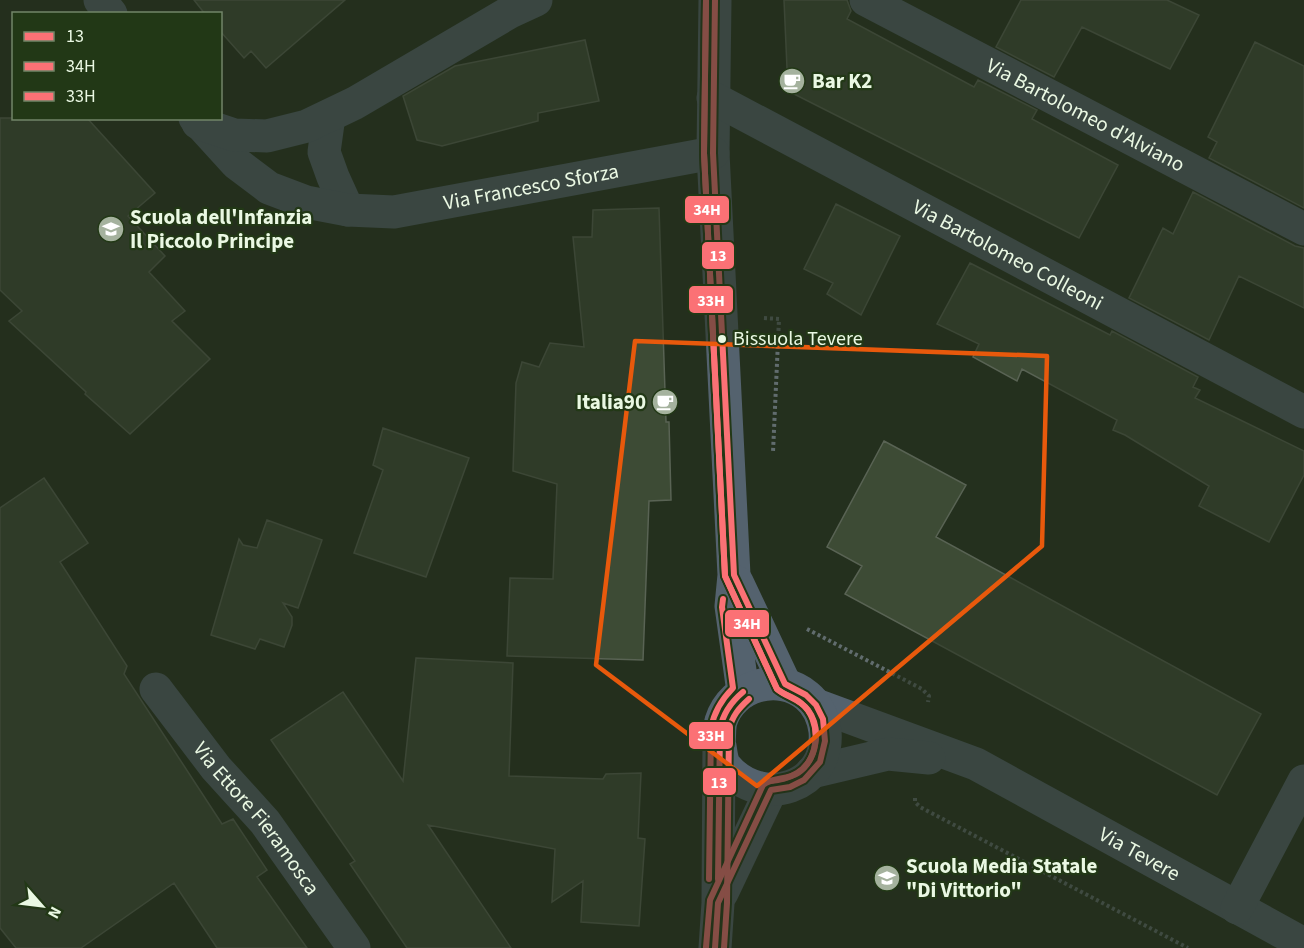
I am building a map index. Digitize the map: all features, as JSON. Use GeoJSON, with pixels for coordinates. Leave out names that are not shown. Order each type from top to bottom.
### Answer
{"type":"FeatureCollection","features":[{"type":"Feature","properties":{"kind":"street"},"geometry":{"type":"LineString","coordinates":[[100,0],[109,12]]}},
{"type":"Feature","properties":{"kind":"street","name":"Via Francesco Sforza"},"geometry":{"type":"LineString","coordinates":[[197,121],[234,135],[267,136],[307,126],[355,103],[510,12],[536,0]]}},
{"type":"Feature","properties":{"kind":"street"},"geometry":{"type":"LineString","coordinates":[[715,0],[713,153],[734,575],[731,606],[743,692]]}},
{"type":"Feature","properties":{"kind":"street","name":"Via Bartolomeo d'Alviano"},"geometry":{"type":"LineString","coordinates":[[866,0],[1304,229]]}},
{"type":"Feature","properties":{"kind":"street","name":"Via Bartolomeo Colleoni"},"geometry":{"type":"LineString","coordinates":[[713,98],[1304,412]]}},
{"type":"Feature","properties":{"kind":"street"},"geometry":{"type":"LineString","coordinates":[[329,116],[324,152],[348,210]]}},
{"type":"Feature","properties":{"kind":"street","name":"Via Francesco Sforza"},"geometry":{"type":"LineString","coordinates":[[197,121],[236,163],[269,188],[306,202],[348,210],[394,212],[713,153]]}},
{"type":"Feature","properties":{"kind":"street"},"geometry":{"type":"LineString","coordinates":[[734,575],[785,684]]}},
{"type":"Feature","properties":{"kind":"street"},"geometry":{"type":"LineString","coordinates":[[715,948],[718,903],[720,729],[722,719],[730,705],[743,692],[764,684],[785,684],[806,695],[816,705],[823,719],[825,741],[820,762],[804,780],[790,787],[771,790],[757,788],[741,779],[725,766],[720,746]]}},
{"type":"Feature","properties":{"kind":"street","name":"Via Ettore Fieramosca"},"geometry":{"type":"LineString","coordinates":[[156,689],[216,768],[265,822],[354,948]]}},
{"type":"Feature","properties":{"kind":"street","name":"Via Tevere"},"geometry":{"type":"LineString","coordinates":[[816,705],[921,750],[976,764],[1304,944]]}},
{"type":"Feature","properties":{"kind":"street","name":"Via Tevere"},"geometry":{"type":"LineString","coordinates":[[813,772],[888,754],[921,750]]}},
{"type":"Feature","properties":{"kind":"street"},"geometry":{"type":"LineString","coordinates":[[1237,908],[1304,781]]}},
{"type":"Feature","properties":{"kind":"street"},"geometry":{"type":"LineString","coordinates":[[718,903],[771,790]]}},
{"type":"Feature","properties":{"kind":"path"},"geometry":{"type":"LineString","coordinates":[[762,318],[779,319],[772,458]]}},
{"type":"Feature","properties":{"kind":"path"},"geometry":{"type":"LineString","coordinates":[[806,629],[922,689],[929,696],[914,793],[915,802],[920,807],[1188,948]]}},
{"type":"Feature","properties":{"kind":"highlighted area"},"geometry":{"type":"Polygon","coordinates":[[[635,341],[1047,356],[1042,546],[757,786],[596,665],[635,341]]]}},
{"type":"Feature","properties":{"kind":"building"},"geometry":{"type":"Polygon","coordinates":[[[194,0],[345,0],[266,68],[251,51],[244,58],[222,33],[222,12],[203,12],[194,0]]]}},
{"type":"Feature","properties":{"kind":"building"},"geometry":{"type":"Polygon","coordinates":[[[784,0],[847,0],[851,11],[847,19],[974,87],[978,80],[1037,110],[1032,119],[1118,165],[1079,238],[788,91],[784,0]]]}},
{"type":"Feature","properties":{"kind":"building"},"geometry":{"type":"Polygon","coordinates":[[[1021,0],[1167,0],[1199,15],[1170,69],[1082,27],[1054,77],[996,47],[1021,0]]]}},
{"type":"Feature","properties":{"kind":"building"},"geometry":{"type":"Polygon","coordinates":[[[585,40],[599,101],[538,113],[538,121],[442,146],[417,140],[403,96],[455,66],[585,40]]]}},
{"type":"Feature","properties":{"kind":"building"},"geometry":{"type":"Polygon","coordinates":[[[1255,42],[1304,66],[1304,208],[1209,158],[1217,142],[1208,137],[1255,42]]]}},
{"type":"Feature","properties":{"kind":"building"},"geometry":{"type":"Polygon","coordinates":[[[0,118],[89,120],[155,193],[128,216],[165,256],[149,272],[185,311],[172,321],[210,359],[130,434],[9,321],[22,311],[0,290],[0,118]]]}},
{"type":"Feature","properties":{"kind":"building"},"geometry":{"type":"Polygon","coordinates":[[[1193,192],[1295,246],[1304,248],[1304,308],[1239,276],[1209,340],[1129,298],[1163,228],[1173,234],[1193,192]]]}},
{"type":"Feature","properties":{"kind":"building"},"geometry":{"type":"Polygon","coordinates":[[[836,204],[900,236],[861,315],[827,294],[833,283],[804,269],[836,204]]]}},
{"type":"Feature","properties":{"kind":"building"},"geometry":{"type":"Polygon","coordinates":[[[659,208],[671,500],[649,501],[643,660],[507,656],[510,578],[553,579],[557,484],[513,471],[516,383],[522,362],[539,367],[550,343],[584,347],[573,237],[592,237],[593,210],[659,208]]]}},
{"type":"Feature","properties":{"kind":"building"},"geometry":{"type":"Polygon","coordinates":[[[970,263],[1110,335],[1112,331],[1198,377],[1193,387],[1200,390],[1195,398],[1304,451],[1304,475],[1269,542],[1199,506],[1209,486],[1113,430],[1117,420],[1022,369],[1017,381],[973,357],[979,344],[937,324],[970,263]]]}},
{"type":"Feature","properties":{"kind":"building"},"geometry":{"type":"Polygon","coordinates":[[[383,428],[469,458],[426,577],[354,553],[383,470],[373,465],[383,428]]]}},
{"type":"Feature","properties":{"kind":"building"},"geometry":{"type":"Polygon","coordinates":[[[884,441],[966,485],[936,537],[1261,714],[1217,795],[845,594],[862,566],[827,547],[884,441]]]}},
{"type":"Feature","properties":{"kind":"building"},"geometry":{"type":"Polygon","coordinates":[[[44,478],[88,543],[60,562],[127,666],[124,674],[222,824],[233,819],[267,870],[257,877],[307,948],[217,948],[174,883],[81,948],[16,948],[0,928],[0,508],[44,478]]]}},
{"type":"Feature","properties":{"kind":"building"},"geometry":{"type":"Polygon","coordinates":[[[267,520],[322,540],[298,608],[283,603],[292,617],[292,625],[284,647],[260,639],[255,649],[211,635],[239,539],[243,545],[257,548],[267,520]]]}},
{"type":"Feature","properties":{"kind":"building"},"geometry":{"type":"Polygon","coordinates":[[[416,658],[513,663],[509,776],[603,779],[606,774],[641,773],[638,838],[645,839],[639,926],[581,922],[583,881],[552,902],[555,849],[428,825],[511,948],[407,948],[350,864],[355,861],[271,740],[343,692],[403,781],[416,658]]]}},
{"type":"Feature","properties":{"kind":"transit line","name":"34H"},"geometry":{"type":"LineString","coordinates":[[706,0],[704,153],[725,576],[777,689],[801,703],[808,710],[816,735],[813,753],[804,768],[790,777],[770,781]]}},
{"type":"Feature","properties":{"kind":"transit line","name":"33H"},"geometry":{"type":"LineString","coordinates":[[706,0],[704,153],[725,576],[777,689],[798,701],[808,710],[816,739],[811,758],[798,773],[763,785],[710,900],[706,947]]}},
{"type":"Feature","properties":{"kind":"transit line","name":"13"},"geometry":{"type":"LineString","coordinates":[[715,0],[713,153],[734,575],[785,684],[806,695],[816,705],[823,719],[825,741],[820,762],[804,780],[790,787],[771,790],[718,903],[715,948]]}},
{"type":"Feature","properties":{"kind":"transit line","name":"33H"},"geometry":{"type":"LineString","coordinates":[[709,879],[711,728],[719,706],[733,688],[722,607],[723,599]]}},
{"type":"Feature","properties":{"kind":"transit line","name":"13"},"geometry":{"type":"LineString","coordinates":[[718,879],[720,729],[728,708],[743,692]]}},
{"type":"Feature","properties":{"kind":"transit line","name":"34H"},"geometry":{"type":"LineString","coordinates":[[724,948],[727,903],[729,730],[736,713],[749,699]]}},
{"type":"Feature","properties":{"kind":"place","name":"Bar K2"},"geometry":{"type":"Point","coordinates":[792,81]}},
{"type":"Feature","properties":{"kind":"place","name":"Scuola dell'Infanzia Il Piccolo Principe"},"geometry":{"type":"Point","coordinates":[111,229]}},
{"type":"Feature","properties":{"kind":"place","name":"Bissuola Tevere"},"geometry":{"type":"Point","coordinates":[722,339]}},
{"type":"Feature","properties":{"kind":"place","name":"Italia90"},"geometry":{"type":"Point","coordinates":[665,402]}},
{"type":"Feature","properties":{"kind":"place","name":"Scuola Media Statale \"Di Vittorio\""},"geometry":{"type":"Point","coordinates":[887,878]}}]}
